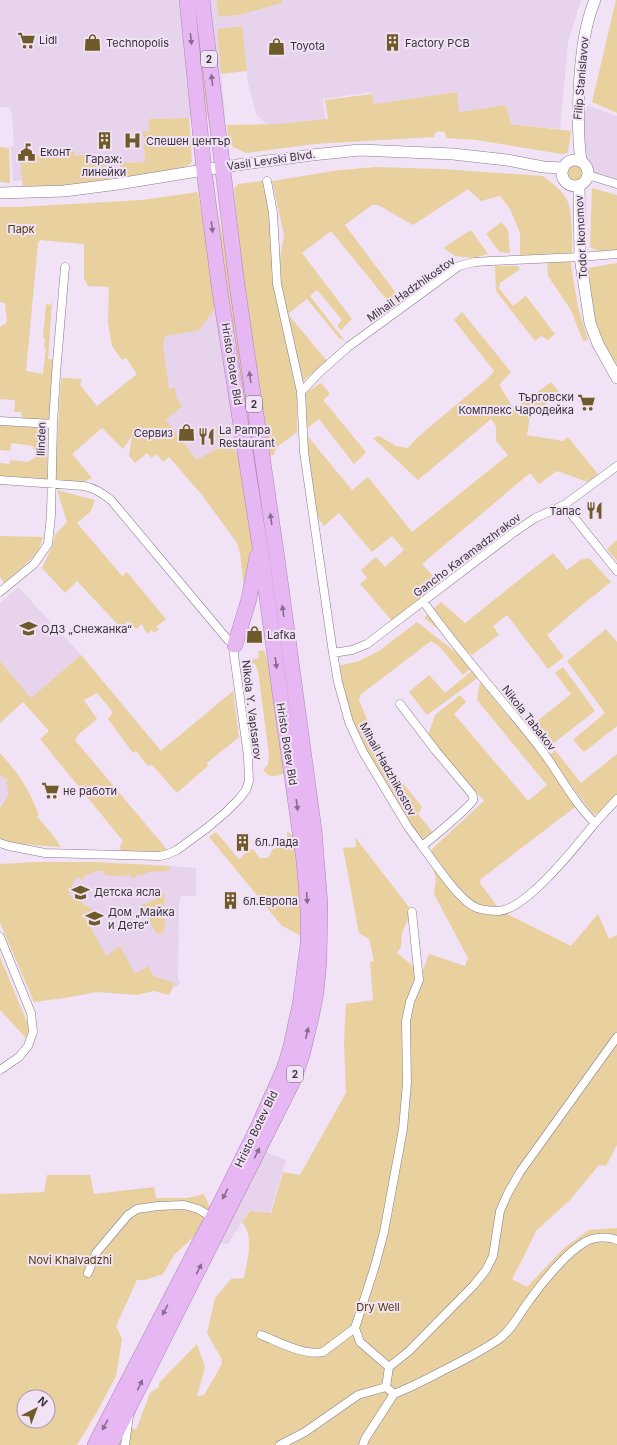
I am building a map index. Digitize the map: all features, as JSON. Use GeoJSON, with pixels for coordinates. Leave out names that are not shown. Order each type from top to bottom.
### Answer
{"type":"FeatureCollection","features":[{"type":"Feature","properties":{"kind":"highway","name":"Hristo Botev Bld"},"geometry":{"type":"LineString","coordinates":[[110,1445],[293,1081],[302,1055],[316,993],[320,922],[314,830],[277,558],[237,285],[222,167],[198,10],[187,0]]}},
{"type":"Feature","properties":{"kind":"highway","name":"Hristo Botev Bld"},"geometry":{"type":"LineString","coordinates":[[95,1445],[259,1125],[284,1069],[300,1006],[308,944],[306,876],[268,608],[258,574],[259,538],[219,285],[204,170],[198,10]]}},
{"type":"Feature","properties":{"kind":"highway"},"geometry":{"type":"LineString","coordinates":[[235,645],[258,574],[272,564],[277,558]]}},
{"type":"Feature","properties":{"kind":"highway"},"geometry":{"type":"LineString","coordinates":[[258,574],[267,569],[272,571],[280,585]]}},
{"type":"Feature","properties":{"kind":"highway"},"geometry":{"type":"LineString","coordinates":[[249,599],[256,597],[264,599],[268,608]]}},
{"type":"Feature","properties":{"kind":"main road","name":"Filip Stanislavov"},"geometry":{"type":"LineString","coordinates":[[577,160],[577,106],[582,42],[589,14],[595,0]]}},
{"type":"Feature","properties":{"kind":"main road","name":"Vasil Levski Blvd."},"geometry":{"type":"LineString","coordinates":[[0,193],[64,191],[222,167],[360,150],[453,154],[507,160],[563,172]]}},
{"type":"Feature","properties":{"kind":"main road"},"geometry":{"type":"LineString","coordinates":[[577,160],[586,165],[588,169],[588,175],[584,182],[578,185],[570,184],[564,179],[563,172],[568,162],[577,160]]}},
{"type":"Feature","properties":{"kind":"main road","name":"Todor Ikonomov"},"geometry":{"type":"LineString","coordinates":[[578,185],[580,201],[580,257],[590,323],[598,344],[617,378]]}},
{"type":"Feature","properties":{"kind":"street"},"geometry":{"type":"LineString","coordinates":[[588,175],[617,184]]}},
{"type":"Feature","properties":{"kind":"street","name":"Mihail Hadzhikostov"},"geometry":{"type":"LineString","coordinates":[[267,181],[273,213],[277,284],[301,392],[304,452],[333,653],[338,682],[349,722],[363,752],[408,827],[456,890],[477,908],[499,911],[514,906],[529,895],[552,872],[595,823]]}},
{"type":"Feature","properties":{"kind":"street","name":"Mihail Hadzhikostov"},"geometry":{"type":"LineString","coordinates":[[301,392],[320,372],[348,347],[459,266],[475,262],[617,254]]}},
{"type":"Feature","properties":{"kind":"street","name":"Ilinden"},"geometry":{"type":"LineString","coordinates":[[0,592],[34,564],[48,544],[51,515],[53,424],[56,374],[65,266]]}},
{"type":"Feature","properties":{"kind":"street"},"geometry":{"type":"LineString","coordinates":[[0,421],[53,424]]}},
{"type":"Feature","properties":{"kind":"street","name":"Gancho Karamadzhrakov"},"geometry":{"type":"LineString","coordinates":[[333,653],[352,650],[367,644],[513,533],[535,518],[564,505],[617,466]]}},
{"type":"Feature","properties":{"kind":"street"},"geometry":{"type":"LineString","coordinates":[[0,480],[90,487],[102,493],[111,500],[230,642],[235,645]]}},
{"type":"Feature","properties":{"kind":"street"},"geometry":{"type":"LineString","coordinates":[[564,505],[617,571]]}},
{"type":"Feature","properties":{"kind":"street","name":"Nikola Tabakov"},"geometry":{"type":"LineString","coordinates":[[423,602],[442,628],[543,752],[581,807],[595,823]]}},
{"type":"Feature","properties":{"kind":"street","name":"Nikola Y. Vaptsarov"},"geometry":{"type":"LineString","coordinates":[[0,843],[45,853],[160,856],[177,850],[226,812],[246,790],[249,781],[248,756],[234,655],[235,645]]}},
{"type":"Feature","properties":{"kind":"street"},"geometry":{"type":"LineString","coordinates":[[400,704],[473,797],[473,801],[422,846]]}},
{"type":"Feature","properties":{"kind":"street"},"geometry":{"type":"LineString","coordinates":[[595,823],[617,799]]}},
{"type":"Feature","properties":{"kind":"street"},"geometry":{"type":"LineString","coordinates":[[389,1367],[360,1342],[355,1328],[375,1266],[384,1232],[403,1129],[407,1082],[406,1021],[410,1002],[419,980],[412,912]]}},
{"type":"Feature","properties":{"kind":"street"},"geometry":{"type":"LineString","coordinates":[[0,937],[31,1013],[33,1032],[28,1046],[21,1055],[0,1070]]}},
{"type":"Feature","properties":{"kind":"street"},"geometry":{"type":"LineString","coordinates":[[386,1387],[389,1367],[409,1351],[474,1285],[486,1270],[492,1256],[500,1212],[508,1193],[520,1172],[617,1037]]}},
{"type":"Feature","properties":{"kind":"street"},"geometry":{"type":"LineString","coordinates":[[88,1273],[96,1253],[128,1215],[136,1209],[158,1206],[184,1206],[198,1209],[210,1216]]}},
{"type":"Feature","properties":{"kind":"street"},"geometry":{"type":"LineString","coordinates":[[363,1445],[365,1439],[394,1394],[469,1358],[500,1339],[511,1327],[529,1301],[554,1270],[570,1254],[585,1242],[592,1239],[615,1238]]}},
{"type":"Feature","properties":{"kind":"street"},"geometry":{"type":"LineString","coordinates":[[261,1335],[308,1352],[317,1353],[323,1352],[355,1328]]}},
{"type":"Feature","properties":{"kind":"street"},"geometry":{"type":"LineString","coordinates":[[386,1387],[394,1394]]}},
{"type":"Feature","properties":{"kind":"street"},"geometry":{"type":"LineString","coordinates":[[280,1445],[305,1432],[358,1395],[386,1387]]}},
{"type":"Feature","properties":{"kind":"street"},"geometry":{"type":"LineString","coordinates":[[125,1445],[130,1407]]}},
{"type":"Feature","properties":{"kind":"shaded area"},"geometry":{"type":"Polygon","coordinates":[[[0,0],[216,0],[219,17],[240,15],[282,3],[282,0],[581,0],[568,42],[560,129],[511,124],[506,105],[459,112],[456,92],[374,104],[372,92],[323,99],[326,125],[275,126],[266,124],[256,114],[248,83],[241,26],[217,29],[225,117],[149,119],[149,131],[143,131],[145,162],[121,163],[119,169],[108,171],[101,175],[13,181],[11,147],[14,146],[12,114],[10,109],[0,107],[0,0]]]}},
{"type":"Feature","properties":{"kind":"shaded area"},"geometry":{"type":"Polygon","coordinates":[[[588,106],[617,116],[617,182],[591,173],[584,163],[583,117],[588,106]]]}},
{"type":"Feature","properties":{"kind":"shaded area"},"geometry":{"type":"Polygon","coordinates":[[[216,302],[248,463],[197,460],[166,420],[169,416],[131,365],[151,355],[149,334],[216,302]]]}},
{"type":"Feature","properties":{"kind":"shaded area","name":"ОДЗ „Снежанка“"},"geometry":{"type":"Polygon","coordinates":[[[18,587],[81,655],[31,699],[0,661],[0,603],[18,587]]]}},
{"type":"Feature","properties":{"kind":"shaded area"},"geometry":{"type":"Polygon","coordinates":[[[0,775],[8,780],[6,782],[9,793],[0,806],[0,775]]]}},
{"type":"Feature","properties":{"kind":"shaded area","name":"Дом „Майка и Дете“"},"geometry":{"type":"Polygon","coordinates":[[[138,864],[196,868],[196,896],[181,896],[179,906],[178,978],[180,983],[177,987],[136,978],[34,967],[0,878],[138,864]]]}},
{"type":"Feature","properties":{"kind":"shaded area"},"geometry":{"type":"Polygon","coordinates":[[[249,1142],[286,1160],[270,1213],[249,1211],[228,1244],[220,1243],[142,1394],[133,1421],[120,1445],[249,1142]]]}},
{"type":"Feature","properties":{"kind":"green space"},"geometry":{"type":"Polygon","coordinates":[[[216,0],[282,0],[282,3],[240,15],[219,17],[216,0]]]}},
{"type":"Feature","properties":{"kind":"green space"},"geometry":{"type":"Polygon","coordinates":[[[617,0],[617,113],[592,102],[617,0]]]}},
{"type":"Feature","properties":{"kind":"green space"},"geometry":{"type":"Polygon","coordinates":[[[196,26],[198,26],[200,30],[211,138],[195,30],[196,26]]]}},
{"type":"Feature","properties":{"kind":"green space"},"geometry":{"type":"Polygon","coordinates":[[[242,26],[247,71],[221,74],[217,29],[242,26]]]}},
{"type":"Feature","properties":{"kind":"green space"},"geometry":{"type":"Polygon","coordinates":[[[457,92],[459,112],[506,105],[511,124],[571,131],[568,152],[561,154],[476,140],[446,138],[445,132],[438,131],[435,133],[434,137],[314,144],[246,153],[233,147],[228,139],[227,125],[279,124],[328,119],[325,100],[372,94],[374,104],[457,92]]]}},
{"type":"Feature","properties":{"kind":"green space"},"geometry":{"type":"Polygon","coordinates":[[[189,118],[192,162],[187,166],[171,171],[127,177],[120,176],[120,163],[145,162],[143,131],[149,131],[149,119],[189,118]]]}},
{"type":"Feature","properties":{"kind":"green space"},"geometry":{"type":"Polygon","coordinates":[[[0,147],[9,148],[10,183],[0,182],[0,147]]]}},
{"type":"Feature","properties":{"kind":"green space"},"geometry":{"type":"Polygon","coordinates":[[[41,150],[64,150],[64,152],[75,151],[75,156],[91,154],[91,161],[100,158],[108,171],[110,171],[109,181],[107,185],[23,190],[20,156],[40,155],[41,150]]]}},
{"type":"Feature","properties":{"kind":"green space"},"geometry":{"type":"Polygon","coordinates":[[[575,164],[581,167],[584,173],[581,179],[575,182],[569,179],[566,173],[569,167],[575,164]]]}},
{"type":"Feature","properties":{"kind":"green space"},"geometry":{"type":"Polygon","coordinates":[[[375,167],[441,169],[543,176],[560,190],[565,196],[569,205],[572,227],[572,256],[520,258],[520,233],[510,209],[500,196],[481,201],[468,189],[413,225],[378,205],[372,205],[345,225],[401,300],[392,306],[331,231],[302,253],[352,319],[341,330],[337,326],[342,320],[317,290],[310,296],[345,341],[339,338],[307,299],[288,314],[327,361],[303,381],[281,288],[280,258],[284,235],[272,181],[333,171],[375,167]]]}},
{"type":"Feature","properties":{"kind":"green space"},"geometry":{"type":"Polygon","coordinates":[[[263,181],[271,217],[272,275],[297,390],[297,432],[277,447],[274,455],[270,456],[241,259],[234,189],[238,184],[263,181]]]}},
{"type":"Feature","properties":{"kind":"green space"},"geometry":{"type":"Polygon","coordinates":[[[212,183],[230,267],[271,560],[269,561],[266,550],[212,183]]]}},
{"type":"Feature","properties":{"kind":"green space"},"geometry":{"type":"Polygon","coordinates":[[[592,188],[617,195],[617,251],[598,251],[590,247],[592,188]]]}},
{"type":"Feature","properties":{"kind":"green space","name":"Парк"},"geometry":{"type":"Polygon","coordinates":[[[198,192],[216,302],[212,313],[199,330],[165,336],[163,345],[169,389],[175,388],[177,399],[182,406],[166,420],[197,460],[218,448],[217,428],[231,444],[243,465],[254,539],[254,566],[245,598],[240,553],[237,543],[202,495],[169,457],[163,462],[157,454],[152,458],[147,453],[135,463],[129,456],[132,436],[123,449],[102,428],[72,454],[92,478],[83,482],[55,481],[61,378],[82,379],[80,385],[97,406],[137,374],[126,358],[122,360],[112,346],[108,323],[109,287],[88,286],[84,279],[84,244],[40,240],[38,243],[26,371],[43,374],[46,348],[44,347],[45,338],[43,338],[46,304],[50,305],[52,302],[48,359],[57,360],[53,420],[23,420],[21,412],[14,412],[15,400],[0,399],[0,327],[7,322],[5,303],[0,302],[0,207],[142,200],[198,192]]]}},
{"type":"Feature","properties":{"kind":"green space"},"geometry":{"type":"Polygon","coordinates":[[[501,222],[508,230],[510,253],[500,252],[486,234],[501,222]]]}},
{"type":"Feature","properties":{"kind":"green space"},"geometry":{"type":"Polygon","coordinates":[[[471,230],[488,254],[473,258],[455,256],[443,248],[471,230]]]}},
{"type":"Feature","properties":{"kind":"green space"},"geometry":{"type":"Polygon","coordinates":[[[547,259],[570,259],[578,307],[588,340],[583,341],[571,310],[548,276],[547,259]]]}},
{"type":"Feature","properties":{"kind":"green space"},"geometry":{"type":"Polygon","coordinates":[[[617,263],[617,365],[596,329],[588,268],[617,263]]]}},
{"type":"Feature","properties":{"kind":"green space"},"geometry":{"type":"Polygon","coordinates":[[[495,266],[518,266],[520,269],[500,283],[499,288],[513,306],[526,296],[555,334],[548,340],[541,336],[535,341],[496,291],[495,266]]]}},
{"type":"Feature","properties":{"kind":"green space"},"geometry":{"type":"Polygon","coordinates":[[[462,312],[511,372],[499,385],[514,409],[551,382],[560,393],[530,416],[527,435],[563,441],[568,437],[598,474],[588,482],[557,471],[539,484],[530,473],[422,564],[440,584],[394,623],[360,584],[367,578],[361,570],[376,557],[385,567],[404,550],[392,536],[372,552],[339,513],[324,526],[316,515],[305,433],[352,490],[368,477],[412,532],[508,455],[496,441],[496,426],[491,419],[418,480],[373,438],[379,436],[396,446],[408,448],[419,436],[486,380],[494,371],[454,320],[462,312]]]}},
{"type":"Feature","properties":{"kind":"green space"},"geometry":{"type":"Polygon","coordinates":[[[321,383],[330,394],[323,400],[366,452],[354,464],[319,419],[307,428],[305,393],[321,383]]]}},
{"type":"Feature","properties":{"kind":"green space"},"geometry":{"type":"Polygon","coordinates":[[[0,421],[47,424],[47,479],[0,476],[0,463],[10,464],[10,460],[28,462],[36,457],[37,449],[33,449],[33,446],[11,443],[10,451],[0,450],[0,421]]]}},
{"type":"Feature","properties":{"kind":"green space"},"geometry":{"type":"Polygon","coordinates":[[[57,490],[95,500],[91,511],[77,523],[122,576],[127,572],[166,619],[156,627],[159,629],[154,633],[151,630],[147,634],[142,624],[136,629],[128,621],[121,628],[77,581],[65,593],[42,568],[53,544],[55,535],[67,522],[57,490]]]}},
{"type":"Feature","properties":{"kind":"green space"},"geometry":{"type":"Polygon","coordinates":[[[0,536],[43,537],[38,552],[5,584],[0,577],[0,536]]]}},
{"type":"Feature","properties":{"kind":"green space"},"geometry":{"type":"Polygon","coordinates":[[[617,540],[617,561],[607,549],[617,540]]]}},
{"type":"Feature","properties":{"kind":"green space"},"geometry":{"type":"Polygon","coordinates":[[[553,553],[567,570],[580,560],[589,558],[611,582],[547,635],[564,657],[548,669],[507,615],[493,626],[499,635],[472,655],[424,618],[441,602],[465,623],[553,553]]]}},
{"type":"Feature","properties":{"kind":"green space"},"geometry":{"type":"Polygon","coordinates":[[[417,622],[472,667],[463,675],[440,647],[431,641],[360,695],[359,700],[383,758],[422,807],[418,814],[433,833],[420,840],[376,771],[351,716],[335,667],[359,661],[379,651],[417,622]]]}},
{"type":"Feature","properties":{"kind":"green space"},"geometry":{"type":"Polygon","coordinates":[[[606,629],[617,642],[617,726],[584,752],[573,740],[605,713],[567,661],[606,629]]]}},
{"type":"Feature","properties":{"kind":"green space"},"geometry":{"type":"Polygon","coordinates":[[[264,650],[270,670],[285,773],[276,776],[270,776],[263,770],[268,765],[269,755],[258,671],[255,664],[251,663],[251,660],[259,658],[258,651],[264,650]]]}},
{"type":"Feature","properties":{"kind":"green space"},"geometry":{"type":"Polygon","coordinates":[[[81,655],[161,751],[233,691],[239,737],[207,763],[208,766],[177,793],[152,765],[148,766],[136,751],[133,753],[108,719],[113,712],[97,693],[84,700],[97,719],[79,734],[75,740],[169,852],[121,851],[120,846],[123,841],[40,739],[49,731],[23,702],[0,723],[0,661],[31,698],[81,655]]]}},
{"type":"Feature","properties":{"kind":"green space"},"geometry":{"type":"Polygon","coordinates":[[[563,667],[595,711],[546,749],[530,727],[571,694],[555,673],[563,667]]]}},
{"type":"Feature","properties":{"kind":"green space"},"geometry":{"type":"Polygon","coordinates":[[[473,670],[479,677],[427,715],[409,692],[429,675],[445,693],[473,670]]]}},
{"type":"Feature","properties":{"kind":"green space","name":"Dry Well"},"geometry":{"type":"Polygon","coordinates":[[[480,682],[545,761],[575,807],[481,879],[480,883],[500,910],[571,946],[598,914],[609,939],[617,935],[617,1145],[606,1166],[599,1165],[570,1200],[536,1231],[512,1279],[527,1287],[564,1248],[589,1230],[617,1228],[617,1445],[110,1445],[122,1422],[136,1430],[150,1393],[159,1387],[159,1383],[197,1344],[205,1367],[197,1396],[204,1395],[222,1364],[221,1358],[207,1333],[215,1298],[231,1279],[244,1278],[249,1242],[246,1228],[242,1222],[250,1211],[271,1213],[283,1172],[300,1175],[346,1093],[344,1044],[346,1004],[373,1000],[370,962],[374,961],[369,939],[359,933],[343,848],[356,847],[355,837],[412,911],[402,932],[401,947],[397,953],[418,970],[423,970],[429,954],[465,966],[468,958],[434,894],[436,878],[432,867],[432,849],[484,801],[428,736],[435,715],[460,695],[466,702],[454,714],[528,801],[547,785],[477,700],[480,682]]]}},
{"type":"Feature","properties":{"kind":"green space"},"geometry":{"type":"Polygon","coordinates":[[[555,750],[581,783],[617,754],[617,796],[601,814],[593,814],[561,773],[549,756],[555,750]]]}},
{"type":"Feature","properties":{"kind":"green space"},"geometry":{"type":"Polygon","coordinates":[[[0,753],[23,782],[39,815],[37,816],[61,847],[20,844],[0,839],[0,808],[9,793],[6,782],[8,780],[0,775],[0,753]]]}},
{"type":"Feature","properties":{"kind":"green space"},"geometry":{"type":"Polygon","coordinates":[[[287,831],[299,842],[302,936],[282,926],[209,837],[216,832],[239,859],[249,850],[253,849],[260,858],[268,858],[273,849],[287,846],[287,831]]]}},
{"type":"Feature","properties":{"kind":"green space"},"geometry":{"type":"Polygon","coordinates":[[[33,862],[93,862],[170,866],[169,871],[148,872],[141,876],[140,874],[132,879],[130,875],[113,876],[105,875],[104,871],[94,872],[82,880],[77,877],[73,883],[69,895],[92,909],[85,917],[106,956],[120,946],[135,974],[148,966],[153,976],[175,983],[169,995],[154,991],[137,995],[97,992],[34,1002],[0,923],[0,864],[33,862]]]}},
{"type":"Feature","properties":{"kind":"green space"},"geometry":{"type":"Polygon","coordinates":[[[165,894],[164,931],[160,934],[156,933],[141,905],[165,894]]]}},
{"type":"Feature","properties":{"kind":"green space"},"geometry":{"type":"Polygon","coordinates":[[[0,957],[29,1027],[26,1038],[0,1010],[0,957]]]}},
{"type":"Feature","properties":{"kind":"green space","name":"Novi Khalvadzhi"},"geometry":{"type":"Polygon","coordinates":[[[47,1175],[90,1175],[94,1194],[154,1187],[156,1198],[187,1198],[204,1194],[210,1208],[198,1233],[174,1255],[163,1274],[145,1280],[137,1280],[116,1326],[122,1339],[116,1376],[77,1445],[0,1445],[0,1194],[44,1192],[47,1175]]]}},
{"type":"Feature","properties":{"kind":"place","name":"Lidl"},"geometry":{"type":"Point","coordinates":[26,40]}},
{"type":"Feature","properties":{"kind":"place","name":"Technopolis"},"geometry":{"type":"Point","coordinates":[93,43]}},
{"type":"Feature","properties":{"kind":"place","name":"Factory PCB"},"geometry":{"type":"Point","coordinates":[392,43]}},
{"type":"Feature","properties":{"kind":"place","name":"Toyota"},"geometry":{"type":"Point","coordinates":[277,46]}},
{"type":"Feature","properties":{"kind":"place","name":"Гараж: линейки"},"geometry":{"type":"Point","coordinates":[104,141]}},
{"type":"Feature","properties":{"kind":"place","name":"Спешен център"},"geometry":{"type":"Point","coordinates":[133,141]}},
{"type":"Feature","properties":{"kind":"place","name":"Еконт"},"geometry":{"type":"Point","coordinates":[27,152]}},
{"type":"Feature","properties":{"kind":"place","name":"Търговски Комплекс Чародейка"},"geometry":{"type":"Point","coordinates":[587,403]}},
{"type":"Feature","properties":{"kind":"place","name":"Сервиз"},"geometry":{"type":"Point","coordinates":[186,433]}},
{"type":"Feature","properties":{"kind":"place","name":"La Pampa Restaurant"},"geometry":{"type":"Point","coordinates":[206,436]}},
{"type":"Feature","properties":{"kind":"place","name":"Тапас"},"geometry":{"type":"Point","coordinates":[594,511]}},
{"type":"Feature","properties":{"kind":"place","name":"ОДЗ „Снежанка“"},"geometry":{"type":"Point","coordinates":[28,629]}},
{"type":"Feature","properties":{"kind":"place","name":"Lafka"},"geometry":{"type":"Point","coordinates":[254,635]}},
{"type":"Feature","properties":{"kind":"place","name":"не работи"},"geometry":{"type":"Point","coordinates":[50,791]}},
{"type":"Feature","properties":{"kind":"place","name":"бл.Лада"},"geometry":{"type":"Point","coordinates":[242,842]}},
{"type":"Feature","properties":{"kind":"place","name":"Детска ясла"},"geometry":{"type":"Point","coordinates":[81,892]}},
{"type":"Feature","properties":{"kind":"place","name":"бл.Европа"},"geometry":{"type":"Point","coordinates":[230,901]}},
{"type":"Feature","properties":{"kind":"place","name":"Дом „Майка и Дете“"},"geometry":{"type":"Point","coordinates":[95,918]}}]}
